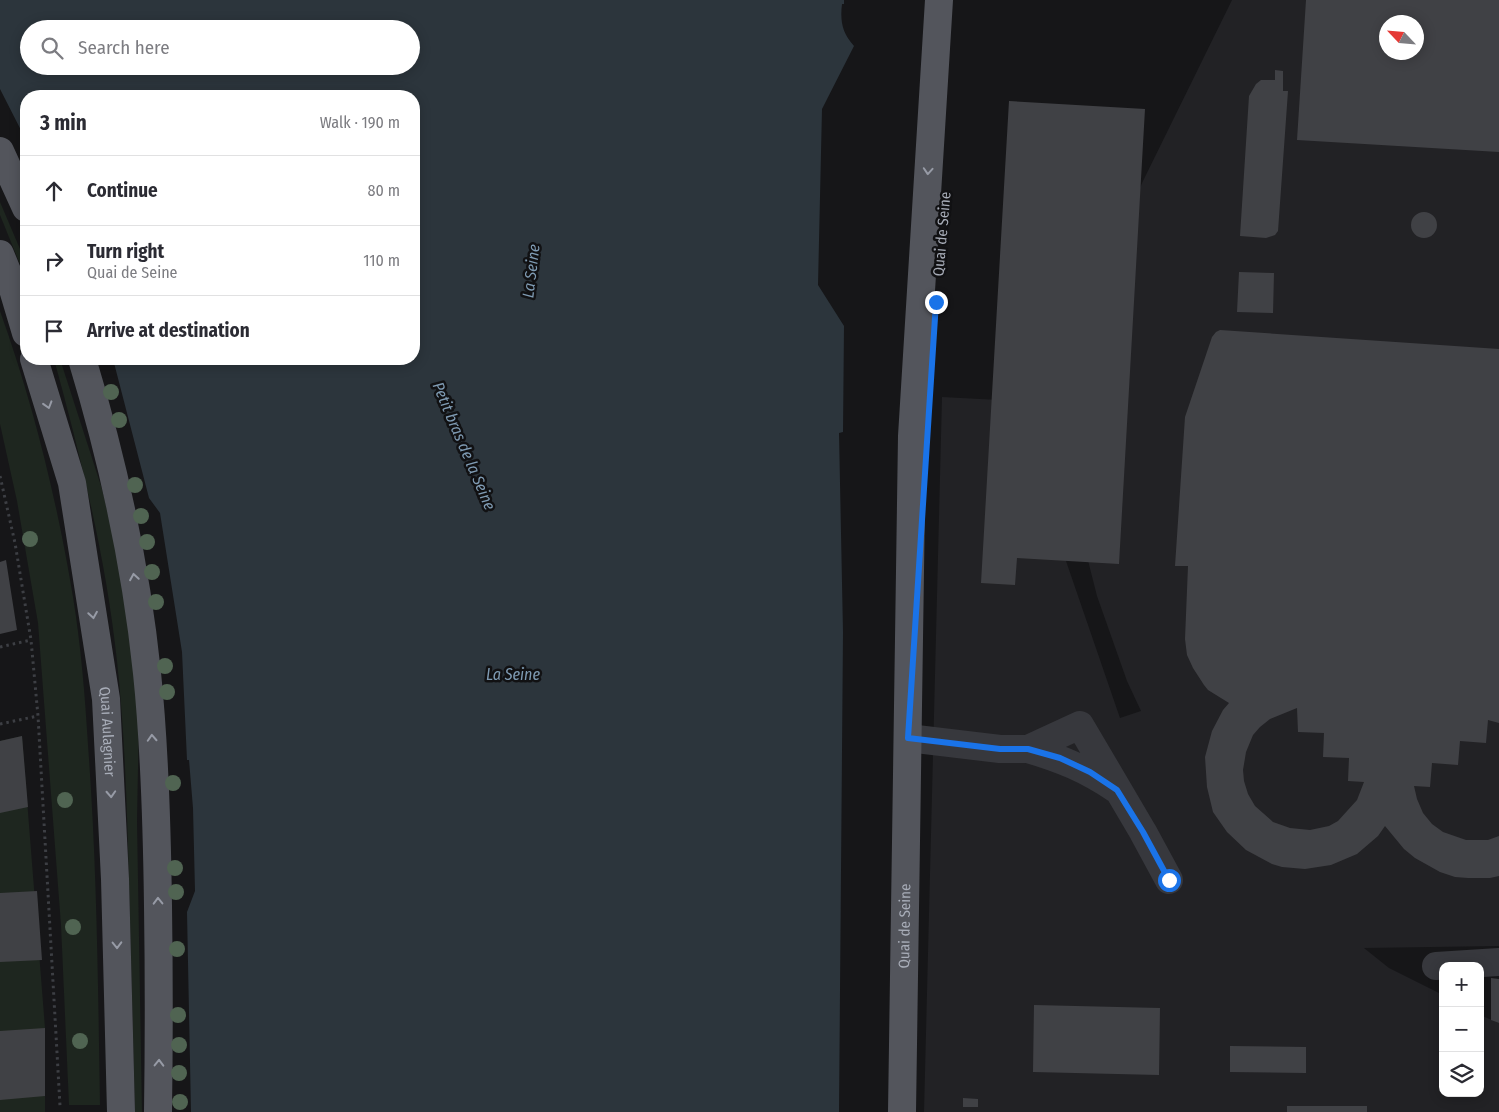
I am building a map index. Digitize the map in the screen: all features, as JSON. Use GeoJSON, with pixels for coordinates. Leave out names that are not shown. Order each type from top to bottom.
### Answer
{"type":"FeatureCollection","features":[{"type":"Feature","properties":{"kind":"main road","name":"Quai de Seine"},"geometry":{"type":"LineString","coordinates":[[902,1112],[912,436],[939,0]]}},
{"type":"Feature","properties":{"kind":"main road","name":"Quai de Seine"},"geometry":{"type":"LineString","coordinates":[[908,738],[957,0]]}},
{"type":"Feature","properties":{"kind":"main road"},"geometry":{"type":"LineString","coordinates":[[0,151],[20,195]]}},
{"type":"Feature","properties":{"kind":"main road"},"geometry":{"type":"LineString","coordinates":[[0,254],[20,312]]}},
{"type":"Feature","properties":{"kind":"main road","name":"Quai Aulagnier"},"geometry":{"type":"LineString","coordinates":[[36,365],[72,483],[106,699],[115,879],[121,1112]]}},
{"type":"Feature","properties":{"kind":"main road"},"geometry":{"type":"LineString","coordinates":[[84,365],[111,465],[130,554],[147,673],[157,846],[158,1112]]}},
{"type":"Feature","properties":{"kind":"street"},"geometry":{"type":"LineString","coordinates":[[1028,749],[1080,725],[1169,880]]}},
{"type":"Feature","properties":{"kind":"street"},"geometry":{"type":"LineString","coordinates":[[908,738],[1000,749],[1028,749],[1060,758],[1090,772],[1117,790]]}},
{"type":"Feature","properties":{"kind":"street"},"geometry":{"type":"LineString","coordinates":[[1436,966],[1499,962]]}},
{"type":"Feature","properties":{"kind":"path"},"geometry":{"type":"LineString","coordinates":[[0,476],[15,543],[30,640],[38,716],[60,1106]]}},
{"type":"Feature","properties":{"kind":"path"},"geometry":{"type":"LineString","coordinates":[[0,646],[30,640]]}},
{"type":"Feature","properties":{"kind":"path"},"geometry":{"type":"LineString","coordinates":[[0,724],[38,716]]}},
{"type":"Feature","properties":{"kind":"shaded area"},"geometry":{"type":"Polygon","coordinates":[[[1232,0],[1499,0],[1499,946],[1364,948],[1389,968],[1439,993],[1439,1097],[1484,1097],[1484,1017],[1499,1023],[1499,1112],[924,1112],[942,397],[1036,402],[1055,529],[1120,718],[1141,711],[1127,681],[1097,596],[1078,521],[1110,254],[1143,181],[1232,0]]]}},
{"type":"Feature","properties":{"kind":"shaded area"},"geometry":{"type":"Polygon","coordinates":[[[0,202],[20,249],[20,264],[0,215],[0,202]]]}},
{"type":"Feature","properties":{"kind":"shaded area"},"geometry":{"type":"Polygon","coordinates":[[[0,311],[23,381],[52,488],[67,561],[78,634],[86,708],[91,790],[97,925],[100,1105],[69,1105],[61,925],[38,623],[17,501],[0,424],[0,311]]]}},
{"type":"Feature","properties":{"kind":"shaded area"},"geometry":{"type":"Polygon","coordinates":[[[56,365],[62,365],[102,489],[117,549],[127,608],[139,716],[137,821],[142,1112],[135,1112],[126,800],[117,661],[106,584],[92,508],[56,365]]]}},
{"type":"Feature","properties":{"kind":"shaded area"},"geometry":{"type":"Polygon","coordinates":[[[22,736],[45,1028],[45,1112],[0,1112],[0,741],[22,736]]]}},
{"type":"Feature","properties":{"kind":"water","name":"La Seine"},"geometry":{"type":"Polygon","coordinates":[[[0,0],[844,0],[841,10],[843,27],[854,46],[822,109],[818,285],[844,326],[843,432],[839,433],[843,632],[839,1112],[191,1112],[187,912],[195,891],[193,808],[189,760],[187,760],[182,652],[160,513],[149,498],[115,365],[420,365],[420,90],[20,90],[20,128],[0,89],[0,0]]]}},
{"type":"Feature","properties":{"kind":"building"},"geometry":{"type":"Polygon","coordinates":[[[1306,0],[1499,0],[1499,152],[1297,140],[1306,0]]]}},
{"type":"Feature","properties":{"kind":"building"},"geometry":{"type":"Polygon","coordinates":[[[1275,70],[1283,71],[1283,91],[1288,91],[1278,231],[1275,235],[1266,238],[1240,236],[1249,96],[1256,84],[1261,80],[1275,80],[1275,70]]]}},
{"type":"Feature","properties":{"kind":"building"},"geometry":{"type":"Polygon","coordinates":[[[1009,101],[1145,109],[1119,564],[1017,558],[1015,585],[981,583],[1009,101]]]}},
{"type":"Feature","properties":{"kind":"building"},"geometry":{"type":"Polygon","coordinates":[[[1424,212],[1433,216],[1437,225],[1433,234],[1424,238],[1415,234],[1411,225],[1415,216],[1424,212]]]}},
{"type":"Feature","properties":{"kind":"building"},"geometry":{"type":"Polygon","coordinates":[[[1239,272],[1274,273],[1273,313],[1237,312],[1239,272]]]}},
{"type":"Feature","properties":{"kind":"building"},"geometry":{"type":"Polygon","coordinates":[[[1220,330],[1499,349],[1499,723],[1488,720],[1486,743],[1460,741],[1458,765],[1432,763],[1430,787],[1414,786],[1423,813],[1432,824],[1443,832],[1466,840],[1488,840],[1499,836],[1499,876],[1468,878],[1455,877],[1440,872],[1415,858],[1404,849],[1385,826],[1378,836],[1357,854],[1331,865],[1305,869],[1282,867],[1272,864],[1246,850],[1227,832],[1213,812],[1207,787],[1205,757],[1212,731],[1229,703],[1208,690],[1193,668],[1187,655],[1185,639],[1188,566],[1175,566],[1185,417],[1212,337],[1220,330]],[[1297,708],[1270,719],[1253,735],[1246,752],[1243,770],[1248,794],[1255,806],[1273,822],[1290,828],[1310,830],[1329,826],[1338,821],[1357,800],[1364,782],[1348,781],[1349,758],[1323,757],[1324,733],[1298,732],[1297,708]]]}},
{"type":"Feature","properties":{"kind":"building"},"geometry":{"type":"Polygon","coordinates":[[[6,560],[17,630],[0,634],[0,562],[6,560]]]}},
{"type":"Feature","properties":{"kind":"building"},"geometry":{"type":"Polygon","coordinates":[[[22,736],[28,807],[0,813],[0,741],[22,736]]]}},
{"type":"Feature","properties":{"kind":"building"},"geometry":{"type":"Polygon","coordinates":[[[37,891],[42,960],[0,962],[0,893],[37,891]]]}},
{"type":"Feature","properties":{"kind":"building"},"geometry":{"type":"Polygon","coordinates":[[[1491,978],[1499,979],[1499,1023],[1491,1020],[1491,978]]]}},
{"type":"Feature","properties":{"kind":"building"},"geometry":{"type":"Polygon","coordinates":[[[1034,1005],[1160,1008],[1159,1075],[1033,1072],[1034,1005]]]}},
{"type":"Feature","properties":{"kind":"building"},"geometry":{"type":"Polygon","coordinates":[[[45,1028],[45,1096],[0,1100],[0,1031],[45,1028]]]}},
{"type":"Feature","properties":{"kind":"building"},"geometry":{"type":"Polygon","coordinates":[[[1230,1046],[1306,1047],[1306,1073],[1230,1072],[1230,1046]]]}},
{"type":"Feature","properties":{"kind":"building"},"geometry":{"type":"Polygon","coordinates":[[[963,1098],[978,1099],[978,1107],[963,1107],[963,1098]]]}},
{"type":"Feature","properties":{"kind":"building"},"geometry":{"type":"Polygon","coordinates":[[[1287,1106],[1367,1106],[1367,1112],[1287,1112],[1287,1106]]]}},
{"type":"Feature","properties":{"kind":"route"},"geometry":{"type":"LineString","coordinates":[[936,302],[908,738],[1000,749],[1028,749],[1060,758],[1090,772],[1117,790],[1143,832],[1169,880]]}},
{"type":"Feature","properties":{"kind":"water label","name":"Petit bras de la Seine"},"geometry":{"type":"Point","coordinates":[464,446]}}]}
